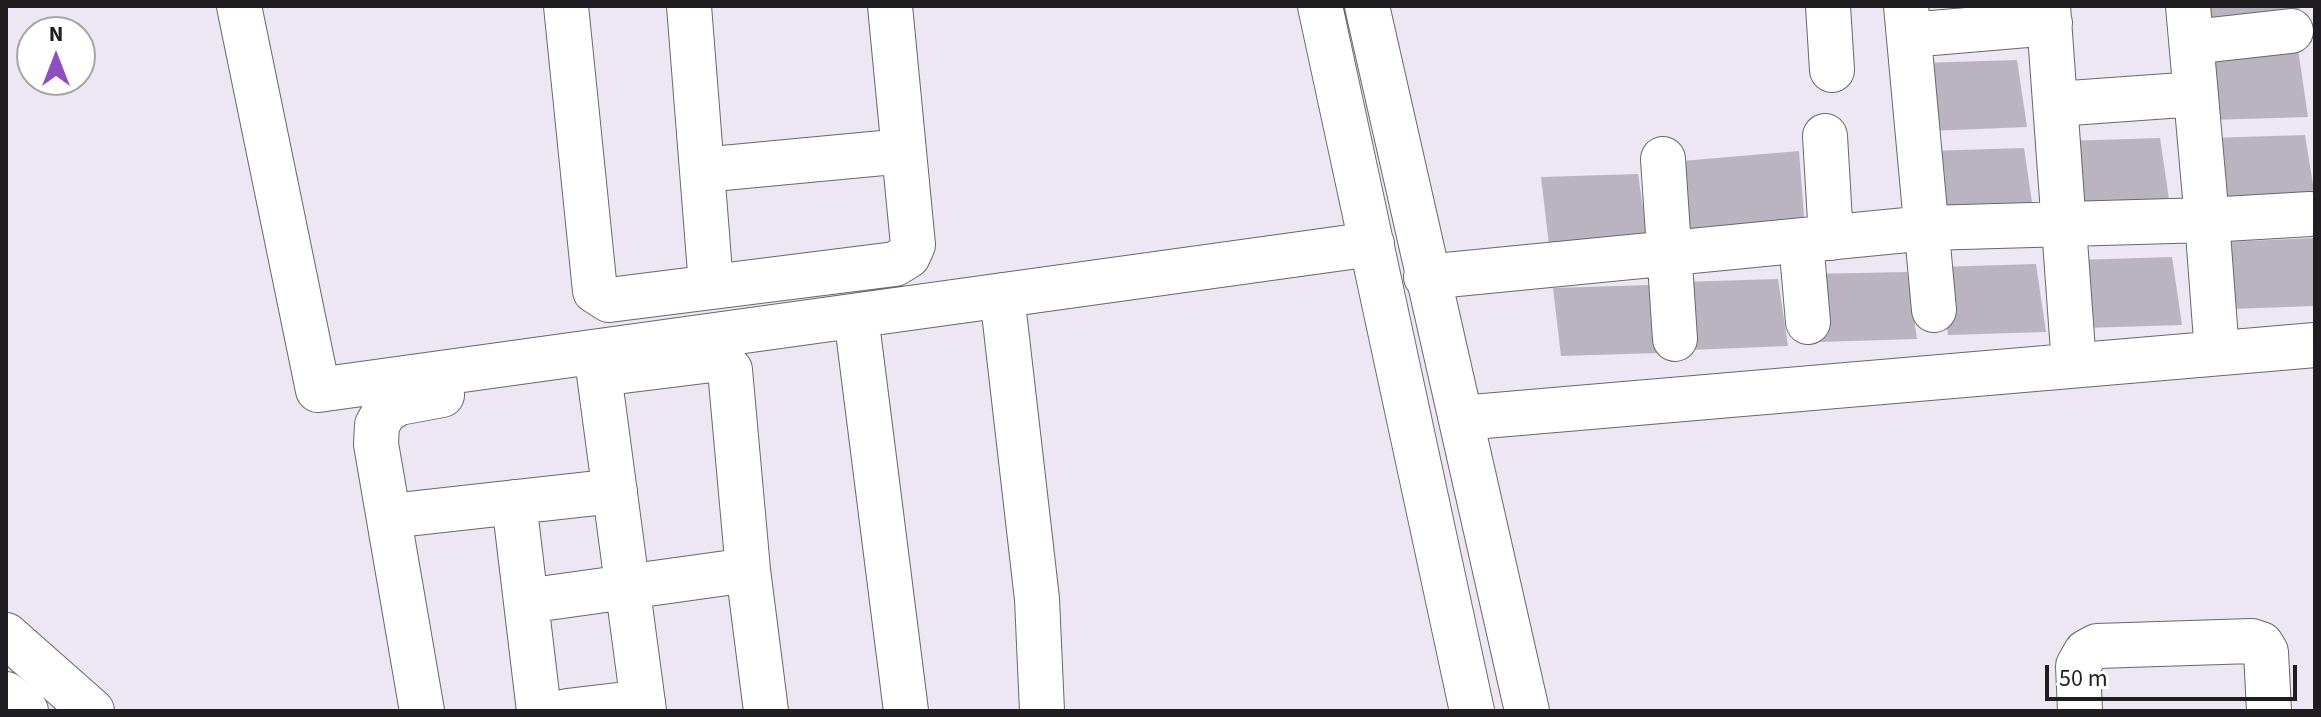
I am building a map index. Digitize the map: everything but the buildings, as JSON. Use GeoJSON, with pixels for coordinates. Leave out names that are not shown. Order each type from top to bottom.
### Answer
{"type":"FeatureCollection","features":[{"type":"Feature","properties":{"kind":"street"},"geometry":{"type":"LineString","coordinates":[[239,6],[318,390],[597,363],[720,359],[729,366],[748,570],[766,711]]}},
{"type":"Feature","properties":{"kind":"street"},"geometry":{"type":"LineString","coordinates":[[566,6],[595,291],[609,300],[895,264],[908,256],[913,245],[890,6]]}},
{"type":"Feature","properties":{"kind":"street"},"geometry":{"type":"LineString","coordinates":[[689,6],[711,285]]}},
{"type":"Feature","properties":{"kind":"street"},"geometry":{"type":"LineString","coordinates":[[1320,6],[1472,711]]}},
{"type":"Feature","properties":{"kind":"street"},"geometry":{"type":"LineString","coordinates":[[1367,6],[1426,277],[1527,711]]}},
{"type":"Feature","properties":{"kind":"street"},"geometry":{"type":"LineString","coordinates":[[1828,6],[1832,70]]}},
{"type":"Feature","properties":{"kind":"street"},"geometry":{"type":"LineString","coordinates":[[1934,310],[1908,20],[2049,14],[2074,365]]}},
{"type":"Feature","properties":{"kind":"street"},"geometry":{"type":"LineString","coordinates":[[2217,353],[2190,24],[2291,31]]}},
{"type":"Feature","properties":{"kind":"street"},"geometry":{"type":"LineString","coordinates":[[2056,104],[2196,94]]}},
{"type":"Feature","properties":{"kind":"street"},"geometry":{"type":"LineString","coordinates":[[1808,322],[1825,136]]}},
{"type":"Feature","properties":{"kind":"street"},"geometry":{"type":"LineString","coordinates":[[702,170],[904,151]]}},
{"type":"Feature","properties":{"kind":"street"},"geometry":{"type":"LineString","coordinates":[[1663,159],[1675,339]]}},
{"type":"Feature","properties":{"kind":"street"},"geometry":{"type":"LineString","coordinates":[[1426,277],[1927,228],[2310,214]]}},
{"type":"Feature","properties":{"kind":"street"},"geometry":{"type":"LineString","coordinates":[[422,711],[376,444],[377,425],[385,411],[399,403],[856,316],[1372,244]]}},
{"type":"Feature","properties":{"kind":"street"},"geometry":{"type":"LineString","coordinates":[[1002,295],[1037,599],[1042,711]]}},
{"type":"Feature","properties":{"kind":"street"},"geometry":{"type":"LineString","coordinates":[[856,316],[906,711]]}},
{"type":"Feature","properties":{"kind":"street"},"geometry":{"type":"LineString","coordinates":[[1461,418],[2315,345]]}},
{"type":"Feature","properties":{"kind":"street"},"geometry":{"type":"LineString","coordinates":[[567,711],[644,706],[597,363]]}},
{"type":"Feature","properties":{"kind":"street"},"geometry":{"type":"LineString","coordinates":[[390,516],[615,491]]}},
{"type":"Feature","properties":{"kind":"street"},"geometry":{"type":"LineString","coordinates":[[514,502],[539,711]]}},
{"type":"Feature","properties":{"kind":"street"},"geometry":{"type":"LineString","coordinates":[[526,601],[748,570]]}},
{"type":"Feature","properties":{"kind":"street"},"geometry":{"type":"LineString","coordinates":[[6,635],[92,711]]}},
{"type":"Feature","properties":{"kind":"street"},"geometry":{"type":"LineString","coordinates":[[2080,711],[2078,666],[2086,652],[2097,646],[2252,641],[2261,644],[2266,652],[2269,711]]}},
{"type":"Feature","properties":{"kind":"street"},"geometry":{"type":"LineString","coordinates":[[6,694],[26,711]]}}]}
